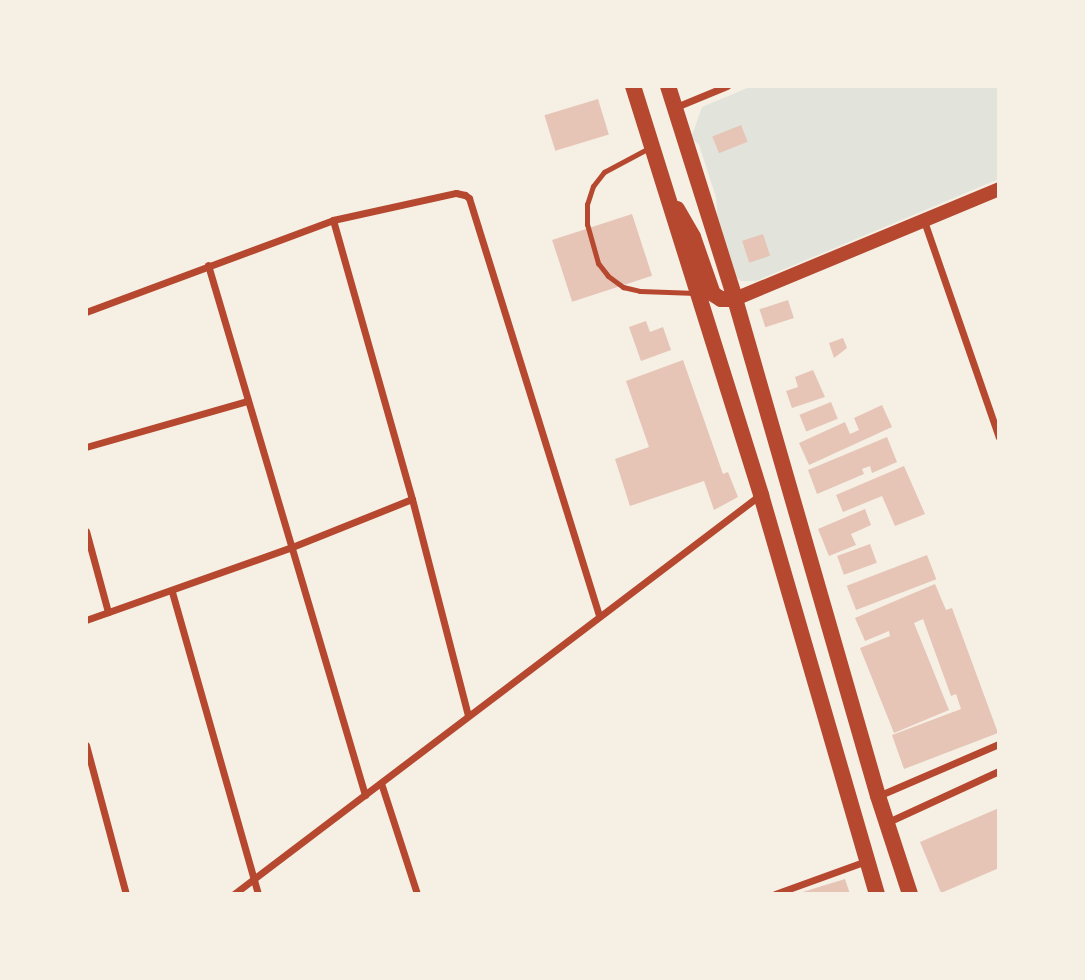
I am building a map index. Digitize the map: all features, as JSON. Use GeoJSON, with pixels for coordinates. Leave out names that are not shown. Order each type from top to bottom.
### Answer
{"type":"FeatureCollection","features":[{"type":"Feature","properties":{"kind":"main road"},"geometry":{"type":"LineString","coordinates":[[633,86],[761,495],[877,894]]}},
{"type":"Feature","properties":{"kind":"main road"},"geometry":{"type":"LineString","coordinates":[[659,86],[665,99],[676,107]]}},
{"type":"Feature","properties":{"kind":"main road"},"geometry":{"type":"LineString","coordinates":[[668,86],[735,299],[878,796],[910,894]]}},
{"type":"Feature","properties":{"kind":"main road"},"geometry":{"type":"LineString","coordinates":[[665,189],[690,232],[713,294],[721,299],[735,299],[999,189]]}},
{"type":"Feature","properties":{"kind":"street"},"geometry":{"type":"LineString","coordinates":[[676,107],[727,86]]}},
{"type":"Feature","properties":{"kind":"street"},"geometry":{"type":"LineString","coordinates":[[86,312],[333,220],[456,193],[469,198],[600,615]]}},
{"type":"Feature","properties":{"kind":"street"},"geometry":{"type":"LineString","coordinates":[[333,220],[412,499],[467,715]]}},
{"type":"Feature","properties":{"kind":"street"},"geometry":{"type":"LineString","coordinates":[[924,220],[999,437]]}},
{"type":"Feature","properties":{"kind":"street"},"geometry":{"type":"LineString","coordinates":[[208,265],[365,794]]}},
{"type":"Feature","properties":{"kind":"street"},"geometry":{"type":"LineString","coordinates":[[86,447],[248,401]]}},
{"type":"Feature","properties":{"kind":"street"},"geometry":{"type":"LineString","coordinates":[[234,894],[761,495]]}},
{"type":"Feature","properties":{"kind":"street"},"geometry":{"type":"LineString","coordinates":[[86,620],[172,592],[412,499]]}},
{"type":"Feature","properties":{"kind":"street"},"geometry":{"type":"LineString","coordinates":[[86,531],[108,612]]}},
{"type":"Feature","properties":{"kind":"street"},"geometry":{"type":"LineString","coordinates":[[172,592],[258,894]]}},
{"type":"Feature","properties":{"kind":"street"},"geometry":{"type":"LineString","coordinates":[[878,796],[999,744]]}},
{"type":"Feature","properties":{"kind":"street"},"geometry":{"type":"LineString","coordinates":[[86,745],[126,894]]}},
{"type":"Feature","properties":{"kind":"street"},"geometry":{"type":"LineString","coordinates":[[887,822],[999,771]]}},
{"type":"Feature","properties":{"kind":"street"},"geometry":{"type":"LineString","coordinates":[[381,783],[417,894]]}},
{"type":"Feature","properties":{"kind":"street"},"geometry":{"type":"LineString","coordinates":[[775,894],[867,861]]}},
{"type":"Feature","properties":{"kind":"lane"},"geometry":{"type":"LineString","coordinates":[[652,146],[604,172],[593,186],[587,204],[590,237],[598,263],[608,276],[623,287],[640,291],[696,293]]}},
{"type":"Feature","properties":{"kind":"shaded area"},"geometry":{"type":"Polygon","coordinates":[[[752,86],[999,86],[999,179],[756,281],[741,281],[734,275],[718,222],[716,197],[699,145],[691,138],[702,107],[752,86]]]}},
{"type":"Feature","properties":{"kind":"building"},"geometry":{"type":"Polygon","coordinates":[[[598,99],[609,134],[555,151],[544,115],[598,99]]]}},
{"type":"Feature","properties":{"kind":"building"},"geometry":{"type":"Polygon","coordinates":[[[741,125],[748,142],[719,153],[712,137],[741,125]]]}},
{"type":"Feature","properties":{"kind":"building"},"geometry":{"type":"Polygon","coordinates":[[[632,214],[652,276],[572,302],[552,240],[632,214]]]}},
{"type":"Feature","properties":{"kind":"building"},"geometry":{"type":"Polygon","coordinates":[[[763,234],[770,256],[749,263],[742,241],[763,234]]]}},
{"type":"Feature","properties":{"kind":"building"},"geometry":{"type":"Polygon","coordinates":[[[788,300],[794,318],[765,327],[759,309],[788,300]]]}},
{"type":"Feature","properties":{"kind":"building"},"geometry":{"type":"Polygon","coordinates":[[[646,321],[650,332],[663,327],[671,350],[641,361],[629,327],[646,321]]]}},
{"type":"Feature","properties":{"kind":"building"},"geometry":{"type":"Polygon","coordinates":[[[843,338],[847,348],[834,358],[829,343],[843,338]]]}},
{"type":"Feature","properties":{"kind":"building"},"geometry":{"type":"Polygon","coordinates":[[[683,360],[723,474],[728,472],[738,497],[714,510],[704,481],[630,506],[615,459],[649,447],[626,381],[683,360]]]}},
{"type":"Feature","properties":{"kind":"building"},"geometry":{"type":"Polygon","coordinates":[[[813,370],[825,397],[792,408],[786,391],[798,387],[795,377],[813,370]]]}},
{"type":"Feature","properties":{"kind":"building"},"geometry":{"type":"Polygon","coordinates":[[[831,402],[838,419],[806,431],[799,415],[831,402]]]}},
{"type":"Feature","properties":{"kind":"building"},"geometry":{"type":"Polygon","coordinates":[[[882,405],[892,427],[809,465],[799,443],[845,422],[850,434],[859,430],[854,418],[882,405]]]}},
{"type":"Feature","properties":{"kind":"building"},"geometry":{"type":"Polygon","coordinates":[[[887,437],[897,462],[872,473],[870,466],[862,469],[864,474],[817,494],[808,470],[887,437]]]}},
{"type":"Feature","properties":{"kind":"building"},"geometry":{"type":"Polygon","coordinates":[[[904,466],[925,514],[895,526],[882,496],[843,512],[836,495],[904,466]]]}},
{"type":"Feature","properties":{"kind":"building"},"geometry":{"type":"Polygon","coordinates":[[[865,509],[871,525],[851,534],[856,545],[829,556],[818,529],[865,509]]]}},
{"type":"Feature","properties":{"kind":"building"},"geometry":{"type":"Polygon","coordinates":[[[870,544],[877,563],[844,575],[837,556],[870,544]]]}},
{"type":"Feature","properties":{"kind":"building"},"geometry":{"type":"Polygon","coordinates":[[[927,555],[936,579],[856,610],[847,586],[927,555]]]}},
{"type":"Feature","properties":{"kind":"building"},"geometry":{"type":"Polygon","coordinates":[[[935,584],[946,610],[952,608],[998,733],[904,769],[892,735],[961,709],[956,694],[951,696],[923,619],[914,623],[949,710],[894,733],[860,648],[890,636],[889,631],[865,641],[855,618],[935,584]]]}},
{"type":"Feature","properties":{"kind":"building"},"geometry":{"type":"Polygon","coordinates":[[[999,808],[999,868],[941,893],[920,842],[999,808]]]}},
{"type":"Feature","properties":{"kind":"building"},"geometry":{"type":"Polygon","coordinates":[[[845,879],[850,894],[796,894],[845,879]]]}}]}
